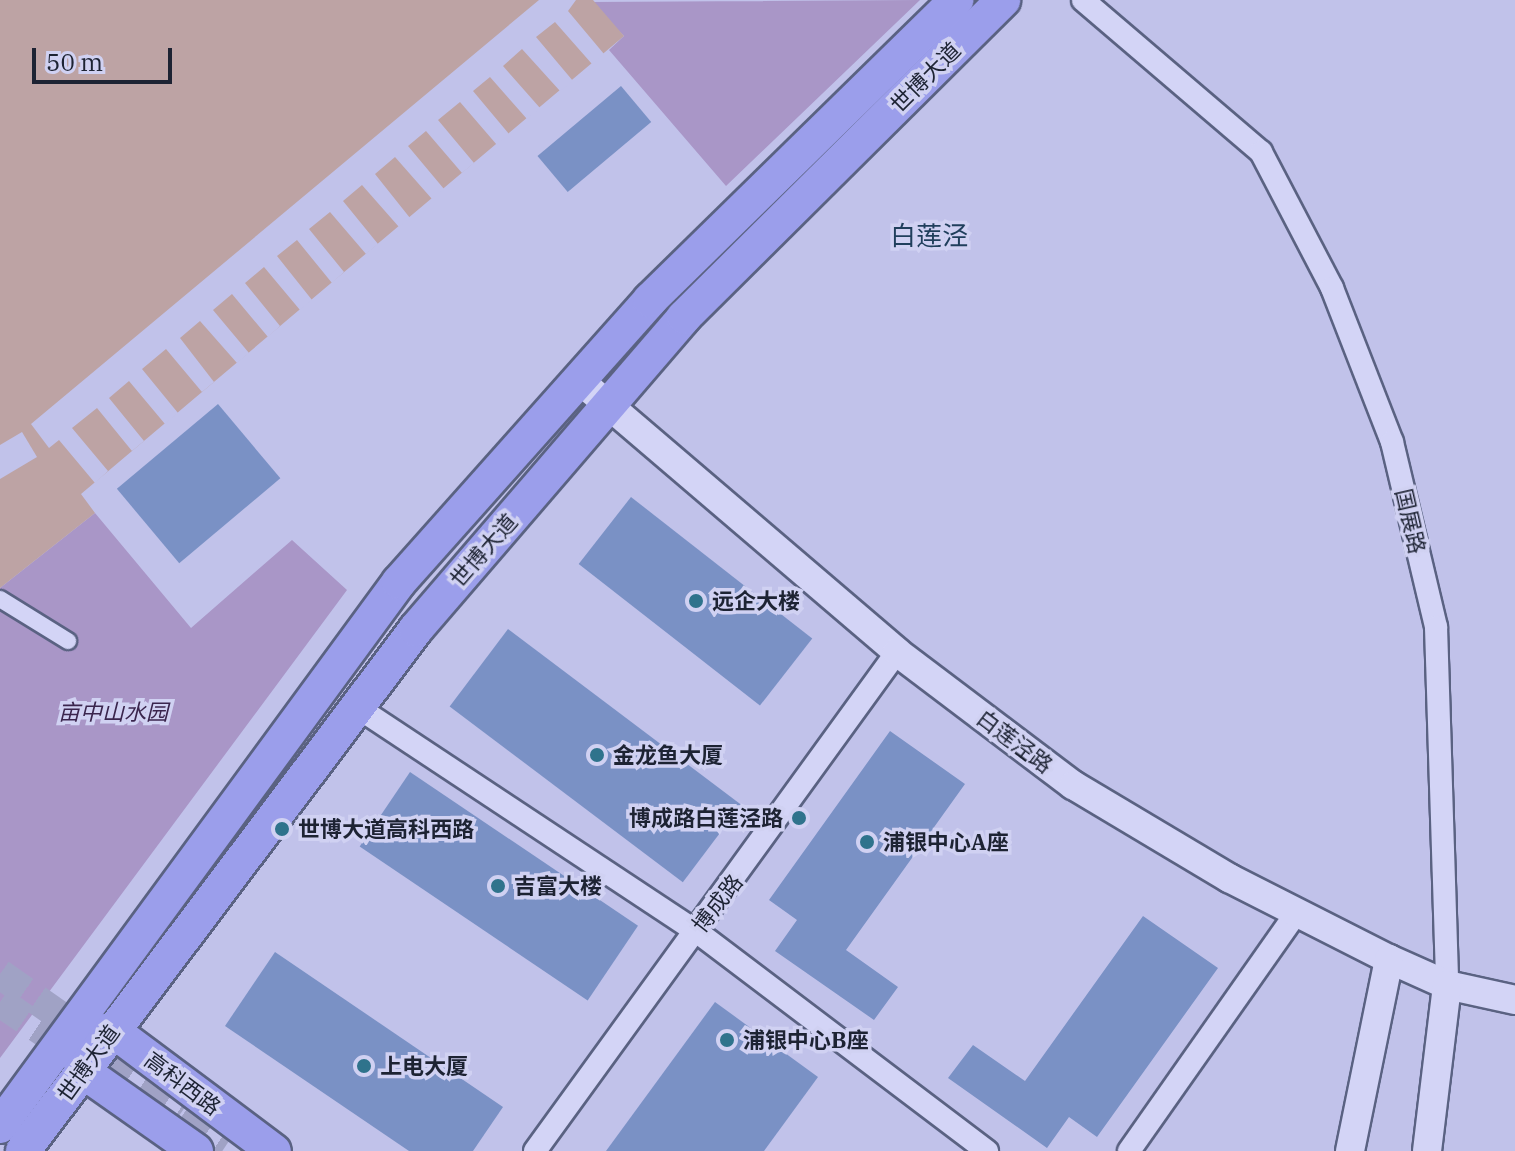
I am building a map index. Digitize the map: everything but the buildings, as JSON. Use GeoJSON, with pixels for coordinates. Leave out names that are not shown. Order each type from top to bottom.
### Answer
{"type":"FeatureCollection","features":[{"type":"Feature","properties":{"kind":"main road","name":"世博大道"},"geometry":{"type":"LineString","coordinates":[[0,1126],[71,1036],[399,582],[715,233],[956,0]]}},
{"type":"Feature","properties":{"kind":"main road","name":"世博大道"},"geometry":{"type":"LineString","coordinates":[[23,1151],[357,707],[609,404],[684,317],[1003,0]]}},
{"type":"Feature","properties":{"kind":"main road"},"geometry":{"type":"LineString","coordinates":[[112,1030],[71,1036],[84,1072],[196,1151]]}},
{"type":"Feature","properties":{"kind":"main road","name":"高科西路"},"geometry":{"type":"LineString","coordinates":[[112,1030],[274,1151]]}},
{"type":"Feature","properties":{"kind":"street","name":"国展路"},"geometry":{"type":"LineString","coordinates":[[1083,0],[1261,152],[1332,288],[1392,442],[1436,627],[1447,985],[1427,1151]]}},
{"type":"Feature","properties":{"kind":"street","name":"白莲泾路"},"geometry":{"type":"LineString","coordinates":[[579,380],[897,652],[1073,785],[1297,912],[1389,959],[1447,985],[1515,1000]]}},
{"type":"Feature","properties":{"kind":"street"},"geometry":{"type":"LineString","coordinates":[[0,599],[68,641]]}},
{"type":"Feature","properties":{"kind":"street","name":"博成路"},"geometry":{"type":"LineString","coordinates":[[535,1151],[897,652]]}},
{"type":"Feature","properties":{"kind":"street"},"geometry":{"type":"LineString","coordinates":[[357,707],[696,931],[987,1151]]}},
{"type":"Feature","properties":{"kind":"street"},"geometry":{"type":"LineString","coordinates":[[1129,1151],[1297,912]]}},
{"type":"Feature","properties":{"kind":"street"},"geometry":{"type":"LineString","coordinates":[[1350,1151],[1389,959]]}},
{"type":"Feature","properties":{"kind":"green space"},"geometry":{"type":"Polygon","coordinates":[[[920,0],[726,186],[609,50],[624,36],[591,2],[920,0]]]}},
{"type":"Feature","properties":{"kind":"green space","name":"亩中山水园"},"geometry":{"type":"Polygon","coordinates":[[[95,513],[191,628],[292,540],[347,590],[0,1058],[0,588],[95,513]]]}},
{"type":"Feature","properties":{"kind":"shaded area"},"geometry":{"type":"Polygon","coordinates":[[[0,0],[593,0],[624,36],[81,494],[95,513],[0,588],[0,0]]]}},
{"type":"Feature","properties":{"kind":"pier"},"geometry":{"type":"Polygon","coordinates":[[[539,0],[576,0],[568,11],[604,54],[592,64],[555,22],[536,37],[573,81],[560,91],[522,49],[503,66],[540,108],[527,119],[490,77],[473,91],[509,134],[497,145],[460,102],[438,120],[474,163],[462,173],[426,131],[408,146],[444,189],[432,199],[395,157],[375,174],[410,218],[399,227],[362,185],[343,201],[378,244],[366,254],[330,212],[309,229],[344,272],[332,283],[297,240],[277,256],[312,300],[300,310],[264,267],[245,283],[280,326],[268,337],[232,294],[213,310],[249,353],[237,363],[200,321],[180,338],[214,382],[202,392],[166,349],[142,369],[178,413],[165,424],[129,381],[109,398],[144,441],[132,451],[97,408],[72,428],[108,471],[95,483],[59,440],[49,448],[31,424],[539,0]]]}},
{"type":"Feature","properties":{"kind":"pier"},"geometry":{"type":"Polygon","coordinates":[[[22,432],[37,457],[0,479],[0,445],[22,432]]]}},
{"type":"Feature","properties":{"kind":"tunnel"},"geometry":{"type":"LineString","coordinates":[[0,974],[187,1105]]}},
{"type":"Feature","properties":{"kind":"tunnel"},"geometry":{"type":"LineString","coordinates":[[0,1002],[81,1057]]}},
{"type":"Feature","properties":{"kind":"tunnel"},"geometry":{"type":"LineString","coordinates":[[178,1122],[222,1151]]}},
{"type":"Feature","properties":{"kind":"place","name":"远企大楼"},"geometry":{"type":"Point","coordinates":[696,601]}},
{"type":"Feature","properties":{"kind":"place","name":"金龙鱼大厦"},"geometry":{"type":"Point","coordinates":[597,755]}},
{"type":"Feature","properties":{"kind":"place","name":"博成路白莲泾路"},"geometry":{"type":"Point","coordinates":[799,818]}},
{"type":"Feature","properties":{"kind":"place","name":"世博大道高科西路"},"geometry":{"type":"Point","coordinates":[282,829]}},
{"type":"Feature","properties":{"kind":"place","name":"浦银中心A座"},"geometry":{"type":"Point","coordinates":[867,842]}},
{"type":"Feature","properties":{"kind":"place","name":"吉富大楼"},"geometry":{"type":"Point","coordinates":[498,886]}},
{"type":"Feature","properties":{"kind":"place","name":"浦银中心B座"},"geometry":{"type":"Point","coordinates":[727,1040]}},
{"type":"Feature","properties":{"kind":"place","name":"上电大厦"},"geometry":{"type":"Point","coordinates":[364,1066]}},
{"type":"Feature","properties":{"kind":"district","name":"白莲泾"},"geometry":{"type":"Point","coordinates":[929,236]}}]}
